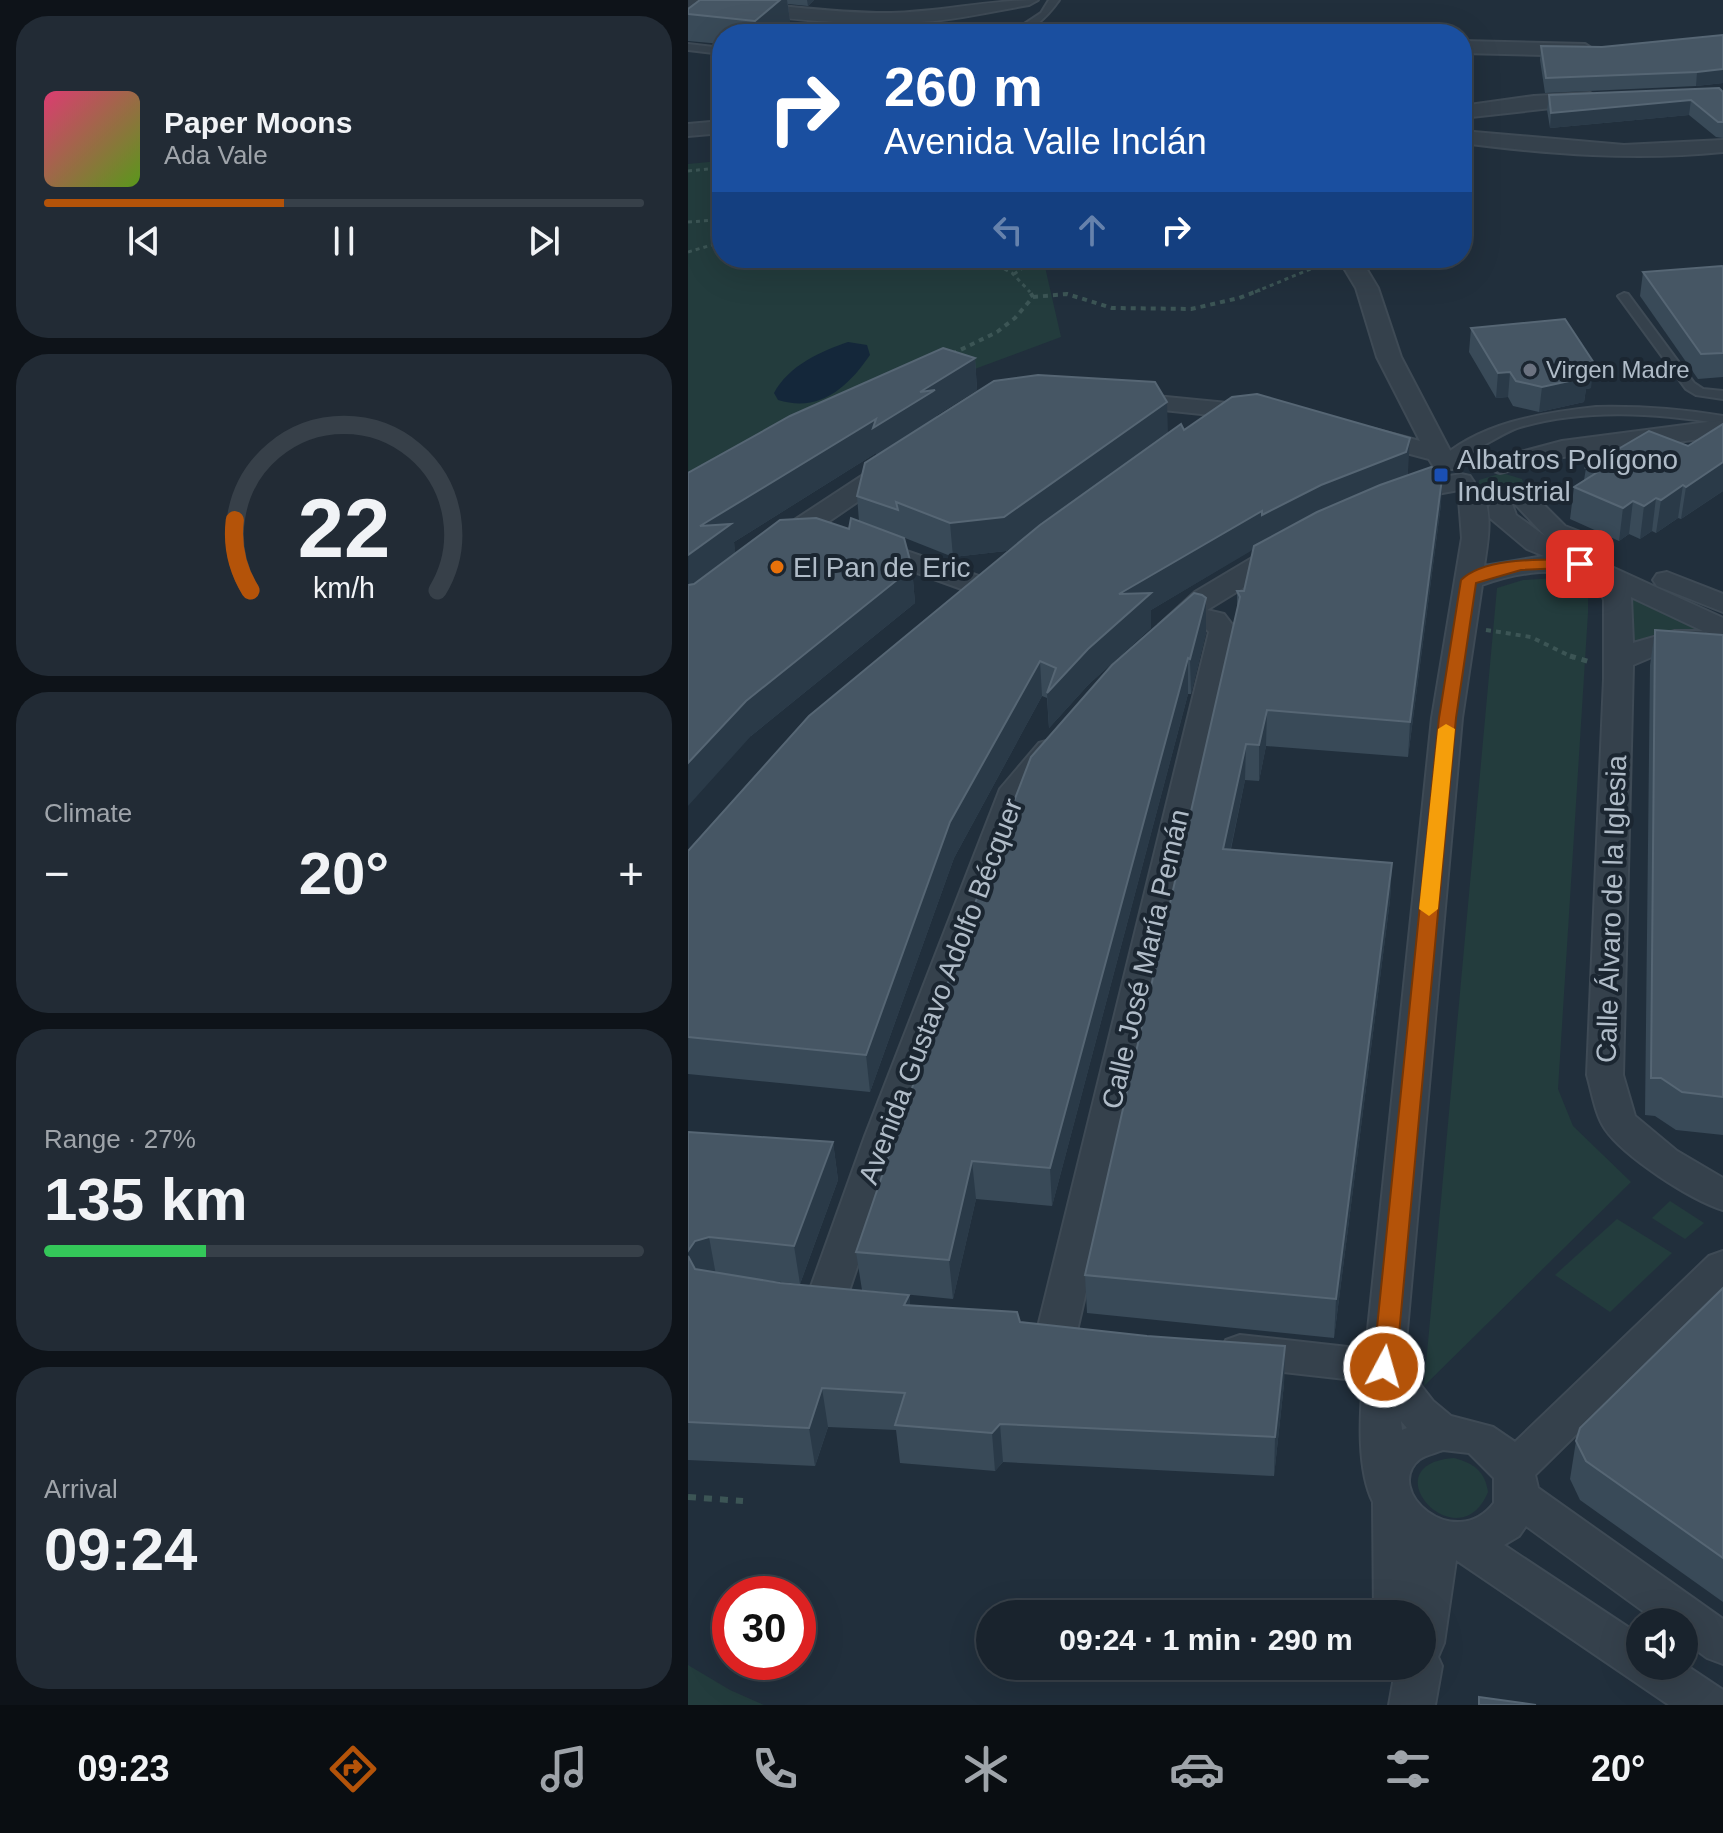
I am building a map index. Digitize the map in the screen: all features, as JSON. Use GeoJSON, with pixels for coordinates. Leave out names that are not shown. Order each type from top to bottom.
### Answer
{"type":"FeatureCollection","features":[{"type":"Feature","properties":{"kind":"street"},"geometry":{"type":"LineString","coordinates":[[688,2],[878,18],[936,15],[1026,0]]}},
{"type":"Feature","properties":{"kind":"street"},"geometry":{"type":"LineString","coordinates":[[1472,47],[1546,51],[1609,49]]}},
{"type":"Feature","properties":{"kind":"street"},"geometry":{"type":"LineString","coordinates":[[1472,111],[1534,102],[1609,98]]}},
{"type":"Feature","properties":{"kind":"street"},"geometry":{"type":"LineString","coordinates":[[688,130],[712,128]]}},
{"type":"Feature","properties":{"kind":"street"},"geometry":{"type":"LineString","coordinates":[[1472,138],[1574,151],[1639,154],[1723,146]]}},
{"type":"Feature","properties":{"kind":"street"},"geometry":{"type":"LineString","coordinates":[[1355,268],[1367,288],[1389,357],[1488,485]]}},
{"type":"Feature","properties":{"kind":"street"},"geometry":{"type":"LineString","coordinates":[[1107,398],[1226,408],[1288,418]]}},
{"type":"Feature","properties":{"kind":"street"},"geometry":{"type":"LineString","coordinates":[[1187,436],[1226,408]]}},
{"type":"Feature","properties":{"kind":"street"},"geometry":{"type":"LineString","coordinates":[[1723,428],[1562,449],[1481,467],[1503,518],[1511,526],[1580,564],[1723,629]]}},
{"type":"Feature","properties":{"kind":"street"},"geometry":{"type":"LineString","coordinates":[[1349,430],[1488,485],[1556,532],[1723,604]]}},
{"type":"Feature","properties":{"kind":"street"},"geometry":{"type":"LineString","coordinates":[[1369,511],[1431,487],[1488,485],[1562,449]]}},
{"type":"Feature","properties":{"kind":"street"},"geometry":{"type":"LineString","coordinates":[[759,558],[806,522],[912,454]]}},
{"type":"Feature","properties":{"kind":"street"},"geometry":{"type":"LineString","coordinates":[[1500,465],[1519,467],[1488,485],[1475,538],[1447,718],[1380,1424],[1390,1492],[1405,1521],[1422,1533],[1453,1541],[1626,1651]]}},
{"type":"Feature","properties":{"kind":"street"},"geometry":{"type":"LineString","coordinates":[[806,522],[980,586]]}},
{"type":"Feature","properties":{"kind":"street"},"geometry":{"type":"LineString","coordinates":[[1153,643],[1184,614],[1262,562],[1316,534]]}},
{"type":"Feature","properties":{"kind":"street"},"geometry":{"type":"LineString","coordinates":[[1469,580],[1491,571],[1521,565],[1580,564]]}},
{"type":"Feature","properties":{"kind":"street"},"geometry":{"type":"LineString","coordinates":[[956,607],[1006,567]]}},
{"type":"Feature","properties":{"kind":"street","name":"Calle Álvaro de la Iglesia"},"geometry":{"type":"LineString","coordinates":[[1609,577],[1618,600],[1619,663],[1605,1075],[1619,1122],[1664,1161],[1723,1196]]}},
{"type":"Feature","properties":{"kind":"street","name":"Calle José María Pemán"},"geometry":{"type":"LineString","coordinates":[[1057,1331],[1223,631],[1214,620],[1184,614]]}},
{"type":"Feature","properties":{"kind":"street"},"geometry":{"type":"LineString","coordinates":[[1619,663],[1644,648],[1677,638],[1723,637]]}},
{"type":"Feature","properties":{"kind":"street","name":"Avenida Gustavo Adolfo Bécquer"},"geometry":{"type":"LineString","coordinates":[[825,1306],[883,1136],[1015,789],[1072,724]]}},
{"type":"Feature","properties":{"kind":"street"},"geometry":{"type":"LineString","coordinates":[[1428,1600],[1434,1558],[1453,1541],[1479,1538],[1505,1522],[1515,1483],[1723,1266]]}},
{"type":"Feature","properties":{"kind":"street"},"geometry":{"type":"LineString","coordinates":[[1197,1346],[1384,1367],[1418,1413],[1442,1433]]}},
{"type":"Feature","properties":{"kind":"street"},"geometry":{"type":"LineString","coordinates":[[1395,1600],[1391,1464],[1399,1452],[1425,1436],[1464,1434],[1483,1441],[1501,1453],[1515,1483],[1723,1644]]}},
{"type":"Feature","properties":{"kind":"street"},"geometry":{"type":"LineString","coordinates":[[1405,1680],[1409,1705]]}},
{"type":"Feature","properties":{"kind":"street"},"geometry":{"type":"LineString","coordinates":[[1409,1705],[1415,1680]]}},
{"type":"Feature","properties":{"kind":"street"},"geometry":{"type":"LineString","coordinates":[[1667,1680],[1692,1700]]}},
{"type":"Feature","properties":{"kind":"lane"},"geometry":{"type":"LineString","coordinates":[[1030,24],[1044,15],[1054,0]]}},
{"type":"Feature","properties":{"kind":"lane"},"geometry":{"type":"LineString","coordinates":[[688,47],[712,50]]}},
{"type":"Feature","properties":{"kind":"lane"},"geometry":{"type":"LineString","coordinates":[[1624,296],[1690,386],[1700,392],[1723,395]]}},
{"type":"Feature","properties":{"kind":"lane"},"geometry":{"type":"LineString","coordinates":[[1488,485],[1475,442],[1517,423],[1624,409],[1665,410],[1723,420]]}},
{"type":"Feature","properties":{"kind":"path"},"geometry":{"type":"LineString","coordinates":[[688,171],[712,169]]}},
{"type":"Feature","properties":{"kind":"path"},"geometry":{"type":"LineString","coordinates":[[688,222],[712,220]]}},
{"type":"Feature","properties":{"kind":"path"},"geometry":{"type":"LineString","coordinates":[[688,252],[712,245]]}},
{"type":"Feature","properties":{"kind":"path"},"geometry":{"type":"LineString","coordinates":[[1002,268],[1028,287],[1033,297]]}},
{"type":"Feature","properties":{"kind":"path"},"geometry":{"type":"LineString","coordinates":[[1014,274],[1023,268]]}},
{"type":"Feature","properties":{"kind":"path"},"geometry":{"type":"LineString","coordinates":[[1033,297],[1067,294],[1112,308],[1191,309],[1239,298],[1314,268]]}},
{"type":"Feature","properties":{"kind":"path"},"geometry":{"type":"LineString","coordinates":[[941,359],[998,335],[1022,313],[1033,297]]}},
{"type":"Feature","properties":{"kind":"path"},"geometry":{"type":"LineString","coordinates":[[1462,627],[1531,637],[1579,661],[1619,663]]}},
{"type":"Feature","properties":{"kind":"path"},"geometry":{"type":"LineString","coordinates":[[688,1497],[743,1501]]}},
{"type":"Feature","properties":{"kind":"green space"},"geometry":{"type":"Polygon","coordinates":[[[712,162],[712,268],[1045,268],[1061,337],[945,380],[688,510],[688,164],[712,162]]]}},
{"type":"Feature","properties":{"kind":"green space"},"geometry":{"type":"Polygon","coordinates":[[[1502,473],[1522,479],[1526,491],[1502,498],[1489,496],[1478,489],[1479,480],[1502,473]]]}},
{"type":"Feature","properties":{"kind":"green space"},"geometry":{"type":"Polygon","coordinates":[[[1556,578],[1576,582],[1588,596],[1558,1089],[1573,1126],[1631,1182],[1424,1386],[1497,588],[1523,580],[1556,578]]]}},
{"type":"Feature","properties":{"kind":"green space"},"geometry":{"type":"Polygon","coordinates":[[[1633,597],[1704,629],[1662,632],[1632,643],[1633,597]]]}},
{"type":"Feature","properties":{"kind":"green space"},"geometry":{"type":"Polygon","coordinates":[[[1670,1201],[1704,1223],[1685,1239],[1652,1218],[1670,1201]]]}},
{"type":"Feature","properties":{"kind":"green space"},"geometry":{"type":"Polygon","coordinates":[[[1617,1219],[1672,1253],[1610,1312],[1555,1275],[1617,1219]]]}},
{"type":"Feature","properties":{"kind":"green space"},"geometry":{"type":"Polygon","coordinates":[[[1454,1458],[1477,1469],[1488,1492],[1474,1511],[1458,1518],[1441,1514],[1428,1504],[1419,1490],[1419,1476],[1430,1464],[1454,1458]]]}},
{"type":"Feature","properties":{"kind":"green space"},"geometry":{"type":"Polygon","coordinates":[[[688,1665],[730,1690],[764,1705],[688,1705],[688,1665]]]}},
{"type":"Feature","properties":{"kind":"water"},"geometry":{"type":"Polygon","coordinates":[[[848,342],[867,345],[870,355],[842,387],[820,400],[807,403],[778,400],[774,393],[796,367],[848,342]]]}},
{"type":"Feature","properties":{"kind":"building"},"geometry":{"type":"Polygon","coordinates":[[[700,0],[780,0],[755,21],[688,14],[688,9],[700,0]]]}},
{"type":"Feature","properties":{"kind":"building"},"geometry":{"type":"Polygon","coordinates":[[[1723,35],[1723,69],[1697,72],[1546,78],[1541,46],[1602,47],[1723,35]]]}},
{"type":"Feature","properties":{"kind":"building"},"geometry":{"type":"Polygon","coordinates":[[[1719,88],[1723,92],[1723,122],[1718,122],[1691,100],[1551,113],[1549,95],[1719,88]]]}},
{"type":"Feature","properties":{"kind":"building"},"geometry":{"type":"Polygon","coordinates":[[[1722,266],[1723,353],[1701,354],[1643,272],[1722,266]]]}},
{"type":"Feature","properties":{"kind":"building"},"geometry":{"type":"Polygon","coordinates":[[[1565,319],[1594,363],[1579,365],[1587,377],[1542,387],[1516,381],[1510,372],[1498,373],[1471,328],[1565,319]]]}},
{"type":"Feature","properties":{"kind":"building"},"geometry":{"type":"Polygon","coordinates":[[[943,348],[975,358],[920,392],[935,390],[873,428],[876,419],[700,526],[731,524],[688,555],[688,473],[790,416],[943,348]]]}},
{"type":"Feature","properties":{"kind":"building"},"geometry":{"type":"Polygon","coordinates":[[[1038,375],[1155,382],[1167,402],[1004,517],[950,523],[896,502],[898,510],[857,496],[865,463],[994,381],[1038,375]]]}},
{"type":"Feature","properties":{"kind":"building"},"geometry":{"type":"Polygon","coordinates":[[[1257,394],[1410,438],[1406,452],[1321,485],[1262,515],[1262,511],[1119,594],[1151,593],[1088,649],[1047,693],[1056,668],[1040,661],[950,822],[866,1055],[688,1037],[688,851],[809,716],[1040,525],[1181,424],[1184,430],[1232,397],[1257,394]]]}},
{"type":"Feature","properties":{"kind":"building"},"geometry":{"type":"Polygon","coordinates":[[[1723,424],[1723,462],[1661,500],[1656,498],[1644,506],[1633,501],[1623,508],[1574,487],[1596,473],[1586,468],[1649,431],[1688,446],[1723,424]]]}},
{"type":"Feature","properties":{"kind":"building"},"geometry":{"type":"Polygon","coordinates":[[[1431,467],[1443,471],[1410,722],[1267,710],[1259,745],[1246,744],[1223,849],[1392,863],[1336,1299],[1085,1275],[1240,597],[1237,591],[1244,591],[1254,546],[1317,512],[1431,467]]]}},
{"type":"Feature","properties":{"kind":"building"},"geometry":{"type":"Polygon","coordinates":[[[816,518],[849,529],[851,518],[904,538],[912,568],[746,701],[688,763],[688,585],[694,584],[780,520],[816,518]]]}},
{"type":"Feature","properties":{"kind":"building"},"geometry":{"type":"Polygon","coordinates":[[[1194,593],[1206,598],[1050,1168],[972,1161],[949,1260],[856,1252],[979,892],[1031,757],[1112,665],[1194,593]]]}},
{"type":"Feature","properties":{"kind":"building"},"geometry":{"type":"Polygon","coordinates":[[[1655,630],[1723,635],[1723,1097],[1682,1092],[1661,1078],[1651,1078],[1655,630]]]}},
{"type":"Feature","properties":{"kind":"building"},"geometry":{"type":"Polygon","coordinates":[[[688,1132],[833,1142],[794,1246],[709,1237],[695,1241],[688,1251],[688,1132]]]}},
{"type":"Feature","properties":{"kind":"building"},"geometry":{"type":"Polygon","coordinates":[[[688,1256],[695,1269],[780,1283],[909,1295],[904,1305],[1017,1312],[1020,1322],[1147,1336],[1285,1346],[1275,1437],[1000,1424],[992,1433],[895,1425],[905,1393],[822,1388],[809,1428],[688,1422],[688,1256]]]}},
{"type":"Feature","properties":{"kind":"building"},"geometry":{"type":"Polygon","coordinates":[[[1723,1288],[1723,1558],[1586,1461],[1576,1441],[1580,1428],[1723,1288]]]}},
{"type":"Feature","properties":{"kind":"building"},"geometry":{"type":"Polygon","coordinates":[[[1479,1697],[1536,1705],[1479,1705],[1479,1697]]]}},
{"type":"Feature","properties":{"kind":"slow traffic"},"geometry":{"type":"LineString","coordinates":[[1429,909],[1446,729]]}},
{"type":"Feature","properties":{"kind":"place","name":"Virgen Madre"},"geometry":{"type":"Point","coordinates":[1530,370]}},
{"type":"Feature","properties":{"kind":"place","name":"Albatros Polígono Industrial"},"geometry":{"type":"Point","coordinates":[1441,475]}},
{"type":"Feature","properties":{"kind":"place","name":"El Pan de Eric"},"geometry":{"type":"Point","coordinates":[777,567]}},
{"type":"Feature","properties":{"kind":"route"},"geometry":{"type":"LineString","coordinates":[[1384,1367],[1447,718],[1469,580],[1491,571],[1521,565],[1580,564]]}}]}
